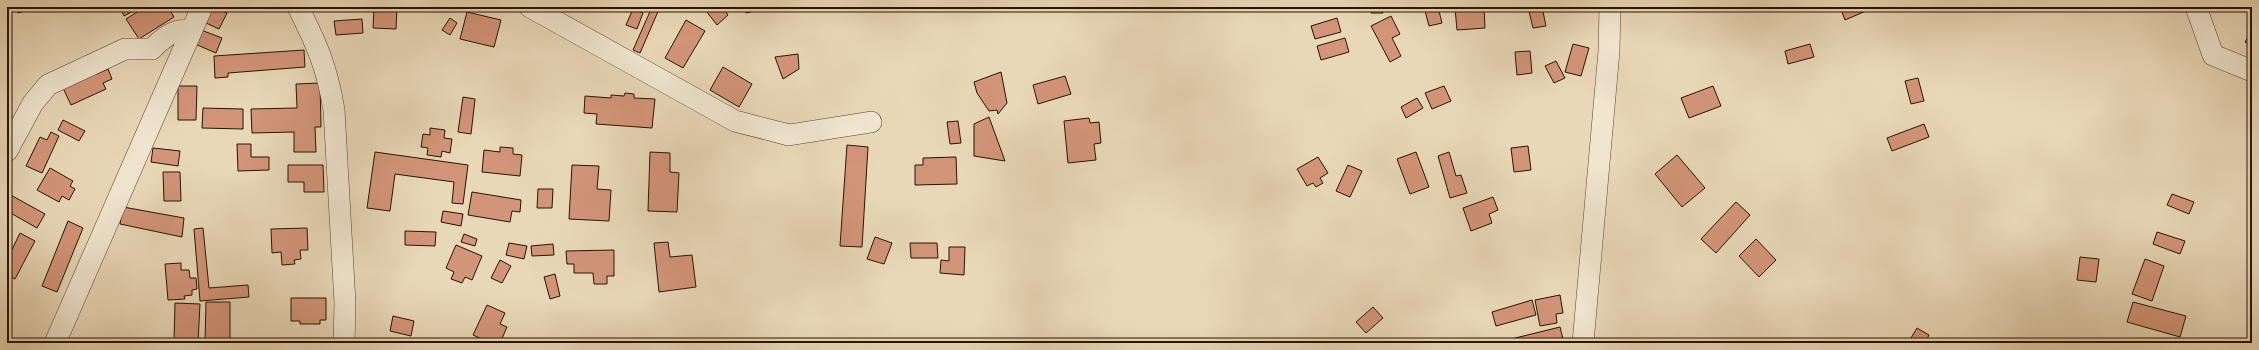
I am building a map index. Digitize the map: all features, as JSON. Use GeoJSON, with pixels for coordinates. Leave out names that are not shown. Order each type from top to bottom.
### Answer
{"type":"FeatureCollection","features":[{"type":"Feature","properties":{"kind":"street"},"geometry":{"type":"LineString","coordinates":[[55,343],[202,7]]}},
{"type":"Feature","properties":{"kind":"street"},"geometry":{"type":"LineString","coordinates":[[298,7],[319,48],[329,79],[334,110],[345,303],[344,343]]}},
{"type":"Feature","properties":{"kind":"street"},"geometry":{"type":"LineString","coordinates":[[530,7],[736,121],[790,135],[871,122]]}},
{"type":"Feature","properties":{"kind":"street"},"geometry":{"type":"LineString","coordinates":[[1583,343],[1609,51],[1610,7]]}},
{"type":"Feature","properties":{"kind":"street"},"geometry":{"type":"LineString","coordinates":[[2196,7],[2213,55],[2252,71]]}},
{"type":"Feature","properties":{"kind":"street"},"geometry":{"type":"LineString","coordinates":[[7,151],[33,103],[48,85],[125,48],[152,49],[171,32],[182,29],[191,31]]}},
{"type":"Feature","properties":{"kind":"building"},"geometry":{"type":"Polygon","coordinates":[[[16,7],[39,7],[18,13],[16,7]]]}},
{"type":"Feature","properties":{"kind":"building"},"geometry":{"type":"Polygon","coordinates":[[[120,7],[136,7],[137,9],[124,16],[120,7]]]}},
{"type":"Feature","properties":{"kind":"building"},"geometry":{"type":"Polygon","coordinates":[[[145,7],[168,7],[174,17],[139,39],[126,19],[145,7]]]}},
{"type":"Feature","properties":{"kind":"building"},"geometry":{"type":"Polygon","coordinates":[[[213,7],[227,13],[219,29],[206,23],[213,7]]]}},
{"type":"Feature","properties":{"kind":"building"},"geometry":{"type":"Polygon","coordinates":[[[374,7],[397,7],[396,29],[373,28],[374,7]]]}},
{"type":"Feature","properties":{"kind":"building"},"geometry":{"type":"Polygon","coordinates":[[[652,7],[660,7],[640,53],[633,50],[652,7]]]}},
{"type":"Feature","properties":{"kind":"building"},"geometry":{"type":"Polygon","coordinates":[[[703,7],[722,7],[728,15],[717,25],[703,7]]]}},
{"type":"Feature","properties":{"kind":"building"},"geometry":{"type":"Polygon","coordinates":[[[745,7],[763,7],[764,9],[746,13],[745,7]]]}},
{"type":"Feature","properties":{"kind":"building"},"geometry":{"type":"Polygon","coordinates":[[[1371,7],[1382,7],[1383,13],[1371,13],[1371,7]]]}},
{"type":"Feature","properties":{"kind":"building"},"geometry":{"type":"Polygon","coordinates":[[[1424,7],[1438,7],[1442,23],[1429,26],[1424,7]]]}},
{"type":"Feature","properties":{"kind":"building"},"geometry":{"type":"Polygon","coordinates":[[[1484,7],[1485,28],[1457,30],[1455,8],[1484,7]]]}},
{"type":"Feature","properties":{"kind":"building"},"geometry":{"type":"Polygon","coordinates":[[[1528,7],[1542,7],[1546,26],[1533,28],[1528,7]]]}},
{"type":"Feature","properties":{"kind":"building"},"geometry":{"type":"Polygon","coordinates":[[[1840,7],[1865,7],[1866,11],[1845,20],[1840,7]]]}},
{"type":"Feature","properties":{"kind":"building"},"geometry":{"type":"Polygon","coordinates":[[[2233,7],[2252,7],[2252,11],[2233,7]]]}},
{"type":"Feature","properties":{"kind":"building"},"geometry":{"type":"Polygon","coordinates":[[[633,9],[643,13],[637,29],[626,25],[633,9]]]}},
{"type":"Feature","properties":{"kind":"building"},"geometry":{"type":"Polygon","coordinates":[[[467,12],[501,20],[494,47],[460,39],[467,12]]]}},
{"type":"Feature","properties":{"kind":"building"},"geometry":{"type":"Polygon","coordinates":[[[1391,16],[1400,34],[1392,38],[1401,56],[1390,62],[1371,26],[1391,16]]]}},
{"type":"Feature","properties":{"kind":"building"},"geometry":{"type":"Polygon","coordinates":[[[450,18],[457,23],[450,35],[442,30],[450,18]]]}},
{"type":"Feature","properties":{"kind":"building"},"geometry":{"type":"Polygon","coordinates":[[[1337,18],[1341,32],[1315,39],[1311,26],[1337,18]]]}},
{"type":"Feature","properties":{"kind":"building"},"geometry":{"type":"Polygon","coordinates":[[[362,19],[363,33],[336,35],[334,21],[362,19]]]}},
{"type":"Feature","properties":{"kind":"building"},"geometry":{"type":"Polygon","coordinates":[[[686,20],[705,31],[683,68],[665,58],[686,20]]]}},
{"type":"Feature","properties":{"kind":"building"},"geometry":{"type":"Polygon","coordinates":[[[201,30],[222,38],[216,53],[195,44],[201,30]]]}},
{"type":"Feature","properties":{"kind":"building"},"geometry":{"type":"Polygon","coordinates":[[[2252,31],[2252,46],[2245,42],[2252,31]]]}},
{"type":"Feature","properties":{"kind":"building"},"geometry":{"type":"Polygon","coordinates":[[[1345,38],[1349,52],[1321,60],[1317,46],[1345,38]]]}},
{"type":"Feature","properties":{"kind":"building"},"geometry":{"type":"Polygon","coordinates":[[[1573,44],[1589,48],[1581,76],[1565,72],[1573,44]]]}},
{"type":"Feature","properties":{"kind":"building"},"geometry":{"type":"Polygon","coordinates":[[[1810,44],[1814,57],[1788,64],[1785,51],[1810,44]]]}},
{"type":"Feature","properties":{"kind":"building"},"geometry":{"type":"Polygon","coordinates":[[[304,50],[305,67],[228,73],[228,77],[215,78],[214,56],[304,50]]]}},
{"type":"Feature","properties":{"kind":"building"},"geometry":{"type":"Polygon","coordinates":[[[1530,51],[1532,73],[1517,75],[1515,52],[1530,51]]]}},
{"type":"Feature","properties":{"kind":"building"},"geometry":{"type":"Polygon","coordinates":[[[798,54],[799,69],[783,79],[775,57],[798,54]]]}},
{"type":"Feature","properties":{"kind":"building"},"geometry":{"type":"Polygon","coordinates":[[[1556,61],[1565,78],[1554,83],[1545,66],[1556,61]]]}},
{"type":"Feature","properties":{"kind":"building"},"geometry":{"type":"Polygon","coordinates":[[[723,67],[752,84],[739,107],[710,90],[723,67]]]}},
{"type":"Feature","properties":{"kind":"building"},"geometry":{"type":"Polygon","coordinates":[[[108,69],[112,79],[103,83],[106,89],[71,105],[62,86],[96,71],[97,74],[108,69]]]}},
{"type":"Feature","properties":{"kind":"building"},"geometry":{"type":"Polygon","coordinates":[[[1001,72],[1007,103],[998,114],[997,110],[989,111],[977,93],[974,82],[1001,72]]]}},
{"type":"Feature","properties":{"kind":"building"},"geometry":{"type":"Polygon","coordinates":[[[1065,76],[1071,94],[1038,104],[1033,85],[1065,76]]]}},
{"type":"Feature","properties":{"kind":"building"},"geometry":{"type":"Polygon","coordinates":[[[1918,78],[1924,101],[1911,104],[1905,81],[1918,78]]]}},
{"type":"Feature","properties":{"kind":"building"},"geometry":{"type":"Polygon","coordinates":[[[320,83],[321,127],[315,127],[316,152],[294,152],[294,132],[252,133],[251,109],[297,108],[296,84],[320,83]]]}},
{"type":"Feature","properties":{"kind":"building"},"geometry":{"type":"Polygon","coordinates":[[[178,86],[197,86],[196,120],[178,120],[178,86]]]}},
{"type":"Feature","properties":{"kind":"building"},"geometry":{"type":"Polygon","coordinates":[[[1444,86],[1451,101],[1432,109],[1425,93],[1444,86]]]}},
{"type":"Feature","properties":{"kind":"building"},"geometry":{"type":"Polygon","coordinates":[[[1713,86],[1721,106],[1689,118],[1681,98],[1713,86]]]}},
{"type":"Feature","properties":{"kind":"building"},"geometry":{"type":"Polygon","coordinates":[[[625,93],[634,94],[634,98],[655,99],[652,128],[596,124],[597,114],[584,113],[585,96],[611,98],[611,95],[624,96],[625,93]]]}},
{"type":"Feature","properties":{"kind":"building"},"geometry":{"type":"Polygon","coordinates":[[[463,97],[475,99],[471,134],[458,132],[463,97]]]}},
{"type":"Feature","properties":{"kind":"building"},"geometry":{"type":"Polygon","coordinates":[[[1417,98],[1423,108],[1406,118],[1401,107],[1417,98]]]}},
{"type":"Feature","properties":{"kind":"building"},"geometry":{"type":"Polygon","coordinates":[[[203,108],[243,109],[243,129],[202,128],[203,108]]]}},
{"type":"Feature","properties":{"kind":"building"},"geometry":{"type":"Polygon","coordinates":[[[989,117],[1005,161],[974,156],[974,124],[989,117]]]}},
{"type":"Feature","properties":{"kind":"building"},"geometry":{"type":"Polygon","coordinates":[[[1089,118],[1090,123],[1099,122],[1101,143],[1094,144],[1096,160],[1068,163],[1064,121],[1089,118]]]}},
{"type":"Feature","properties":{"kind":"building"},"geometry":{"type":"Polygon","coordinates":[[[63,120],[85,131],[79,141],[58,130],[63,120]]]}},
{"type":"Feature","properties":{"kind":"building"},"geometry":{"type":"Polygon","coordinates":[[[958,121],[961,143],[950,144],[947,122],[958,121]]]}},
{"type":"Feature","properties":{"kind":"building"},"geometry":{"type":"Polygon","coordinates":[[[1924,124],[1929,137],[1892,151],[1887,138],[1924,124]]]}},
{"type":"Feature","properties":{"kind":"building"},"geometry":{"type":"Polygon","coordinates":[[[430,128],[445,130],[444,138],[452,139],[450,153],[442,151],[441,157],[427,155],[428,148],[421,147],[423,134],[430,135],[430,128]]]}},
{"type":"Feature","properties":{"kind":"building"},"geometry":{"type":"Polygon","coordinates":[[[51,132],[59,136],[42,173],[26,166],[40,137],[47,140],[51,132]]]}},
{"type":"Feature","properties":{"kind":"building"},"geometry":{"type":"Polygon","coordinates":[[[237,144],[251,144],[251,157],[269,157],[269,170],[238,171],[237,144]]]}},
{"type":"Feature","properties":{"kind":"building"},"geometry":{"type":"Polygon","coordinates":[[[847,145],[868,147],[862,247],[840,246],[847,145]]]}},
{"type":"Feature","properties":{"kind":"building"},"geometry":{"type":"Polygon","coordinates":[[[1528,146],[1531,170],[1514,172],[1511,148],[1528,146]]]}},
{"type":"Feature","properties":{"kind":"building"},"geometry":{"type":"Polygon","coordinates":[[[500,147],[513,148],[513,154],[522,155],[520,176],[482,172],[484,150],[500,152],[500,147]]]}},
{"type":"Feature","properties":{"kind":"building"},"geometry":{"type":"Polygon","coordinates":[[[153,148],[180,151],[178,166],[151,162],[153,148]]]}},
{"type":"Feature","properties":{"kind":"building"},"geometry":{"type":"Polygon","coordinates":[[[375,152],[468,165],[463,204],[452,203],[454,182],[395,174],[390,211],[367,208],[375,152]]]}},
{"type":"Feature","properties":{"kind":"building"},"geometry":{"type":"Polygon","coordinates":[[[650,152],[670,153],[670,172],[679,173],[677,212],[648,211],[650,152]]]}},
{"type":"Feature","properties":{"kind":"building"},"geometry":{"type":"Polygon","coordinates":[[[1416,152],[1429,187],[1410,194],[1397,159],[1416,152]]]}},
{"type":"Feature","properties":{"kind":"building"},"geometry":{"type":"Polygon","coordinates":[[[1449,152],[1456,176],[1461,175],[1467,193],[1450,198],[1438,156],[1449,152]]]}},
{"type":"Feature","properties":{"kind":"building"},"geometry":{"type":"Polygon","coordinates":[[[1677,155],[1705,188],[1682,207],[1655,174],[1677,155]]]}},
{"type":"Feature","properties":{"kind":"building"},"geometry":{"type":"Polygon","coordinates":[[[956,157],[957,184],[915,185],[915,165],[923,165],[923,158],[956,157]]]}},
{"type":"Feature","properties":{"kind":"building"},"geometry":{"type":"Polygon","coordinates":[[[1318,157],[1328,173],[1320,178],[1323,183],[1316,187],[1313,183],[1307,186],[1297,169],[1318,157]]]}},
{"type":"Feature","properties":{"kind":"building"},"geometry":{"type":"Polygon","coordinates":[[[288,165],[323,165],[324,192],[304,192],[304,182],[288,182],[288,165]]]}},
{"type":"Feature","properties":{"kind":"building"},"geometry":{"type":"Polygon","coordinates":[[[572,165],[599,166],[597,189],[611,190],[609,221],[569,219],[572,165]]]}},
{"type":"Feature","properties":{"kind":"building"},"geometry":{"type":"Polygon","coordinates":[[[1348,165],[1362,171],[1350,197],[1336,191],[1348,165]]]}},
{"type":"Feature","properties":{"kind":"building"},"geometry":{"type":"Polygon","coordinates":[[[50,168],[73,181],[70,186],[75,189],[69,200],[62,196],[59,202],[37,190],[50,168]]]}},
{"type":"Feature","properties":{"kind":"building"},"geometry":{"type":"Polygon","coordinates":[[[163,172],[180,172],[181,201],[164,201],[163,172]]]}},
{"type":"Feature","properties":{"kind":"building"},"geometry":{"type":"Polygon","coordinates":[[[538,189],[553,189],[552,208],[537,208],[538,189]]]}},
{"type":"Feature","properties":{"kind":"building"},"geometry":{"type":"Polygon","coordinates":[[[472,192],[521,200],[520,212],[512,211],[510,222],[468,215],[472,192]]]}},
{"type":"Feature","properties":{"kind":"building"},"geometry":{"type":"Polygon","coordinates":[[[7,193],[45,214],[37,228],[7,211],[7,193]]]}},
{"type":"Feature","properties":{"kind":"building"},"geometry":{"type":"Polygon","coordinates":[[[2172,194],[2194,202],[2189,214],[2167,205],[2172,194]]]}},
{"type":"Feature","properties":{"kind":"building"},"geometry":{"type":"Polygon","coordinates":[[[1493,197],[1498,210],[1489,214],[1492,223],[1471,231],[1463,208],[1493,197]]]}},
{"type":"Feature","properties":{"kind":"building"},"geometry":{"type":"Polygon","coordinates":[[[1736,202],[1750,215],[1716,253],[1701,239],[1736,202]]]}},
{"type":"Feature","properties":{"kind":"building"},"geometry":{"type":"Polygon","coordinates":[[[123,207],[184,218],[182,237],[120,224],[123,207]]]}},
{"type":"Feature","properties":{"kind":"building"},"geometry":{"type":"Polygon","coordinates":[[[443,211],[463,214],[461,226],[441,222],[443,211]]]}},
{"type":"Feature","properties":{"kind":"building"},"geometry":{"type":"Polygon","coordinates":[[[68,221],[83,228],[57,292],[42,286],[68,221]]]}},
{"type":"Feature","properties":{"kind":"building"},"geometry":{"type":"Polygon","coordinates":[[[203,228],[209,288],[248,285],[249,297],[200,301],[194,229],[203,228]]]}},
{"type":"Feature","properties":{"kind":"building"},"geometry":{"type":"Polygon","coordinates":[[[307,228],[308,250],[300,250],[301,259],[294,260],[295,264],[282,265],[281,252],[272,253],[271,229],[307,228]]]}},
{"type":"Feature","properties":{"kind":"building"},"geometry":{"type":"Polygon","coordinates":[[[405,231],[436,232],[435,246],[405,245],[405,231]]]}},
{"type":"Feature","properties":{"kind":"building"},"geometry":{"type":"Polygon","coordinates":[[[2157,232],[2185,241],[2180,254],[2153,244],[2157,232]]]}},
{"type":"Feature","properties":{"kind":"building"},"geometry":{"type":"Polygon","coordinates":[[[20,233],[35,241],[15,279],[7,275],[7,260],[20,233]]]}},
{"type":"Feature","properties":{"kind":"building"},"geometry":{"type":"Polygon","coordinates":[[[464,234],[477,239],[475,246],[461,242],[464,234]]]}},
{"type":"Feature","properties":{"kind":"building"},"geometry":{"type":"Polygon","coordinates":[[[875,237],[892,243],[884,264],[867,259],[875,237]]]}},
{"type":"Feature","properties":{"kind":"building"},"geometry":{"type":"Polygon","coordinates":[[[1756,239],[1776,260],[1759,277],[1739,256],[1756,239]]]}},
{"type":"Feature","properties":{"kind":"building"},"geometry":{"type":"Polygon","coordinates":[[[668,242],[670,257],[692,255],[696,287],[659,292],[654,243],[668,242]]]}},
{"type":"Feature","properties":{"kind":"building"},"geometry":{"type":"Polygon","coordinates":[[[509,243],[527,246],[524,259],[506,255],[509,243]]]}},
{"type":"Feature","properties":{"kind":"building"},"geometry":{"type":"Polygon","coordinates":[[[910,243],[937,243],[938,258],[911,258],[910,243]]]}},
{"type":"Feature","properties":{"kind":"building"},"geometry":{"type":"Polygon","coordinates":[[[553,244],[554,255],[532,256],[531,246],[553,244]]]}},
{"type":"Feature","properties":{"kind":"building"},"geometry":{"type":"Polygon","coordinates":[[[456,245],[482,256],[472,280],[465,277],[462,283],[451,279],[454,272],[446,268],[456,245]]]}},
{"type":"Feature","properties":{"kind":"building"},"geometry":{"type":"Polygon","coordinates":[[[949,247],[965,247],[964,275],[940,273],[941,260],[949,261],[949,247]]]}},
{"type":"Feature","properties":{"kind":"building"},"geometry":{"type":"Polygon","coordinates":[[[614,250],[614,276],[607,276],[607,284],[594,284],[593,273],[574,273],[574,264],[567,264],[566,251],[614,250]]]}},
{"type":"Feature","properties":{"kind":"building"},"geometry":{"type":"Polygon","coordinates":[[[2080,257],[2099,259],[2096,282],[2077,280],[2080,257]]]}},
{"type":"Feature","properties":{"kind":"building"},"geometry":{"type":"Polygon","coordinates":[[[2145,259],[2164,266],[2152,301],[2132,294],[2145,259]]]}},
{"type":"Feature","properties":{"kind":"building"},"geometry":{"type":"Polygon","coordinates":[[[500,260],[511,266],[502,283],[491,278],[500,260]]]}},
{"type":"Feature","properties":{"kind":"building"},"geometry":{"type":"Polygon","coordinates":[[[181,263],[181,270],[189,270],[190,278],[196,278],[197,289],[192,290],[192,295],[184,296],[185,299],[168,300],[165,264],[181,263]]]}},
{"type":"Feature","properties":{"kind":"building"},"geometry":{"type":"Polygon","coordinates":[[[555,274],[560,296],[550,299],[544,277],[555,274]]]}},
{"type":"Feature","properties":{"kind":"building"},"geometry":{"type":"Polygon","coordinates":[[[1560,295],[1563,313],[1556,314],[1557,323],[1540,326],[1535,300],[1560,295]]]}},
{"type":"Feature","properties":{"kind":"building"},"geometry":{"type":"Polygon","coordinates":[[[291,298],[326,298],[326,320],[320,320],[320,324],[300,324],[300,321],[291,321],[291,298]]]}},
{"type":"Feature","properties":{"kind":"building"},"geometry":{"type":"Polygon","coordinates":[[[1532,300],[1536,315],[1496,326],[1492,312],[1532,300]]]}},
{"type":"Feature","properties":{"kind":"building"},"geometry":{"type":"Polygon","coordinates":[[[206,302],[230,302],[230,343],[205,343],[206,302]]]}},
{"type":"Feature","properties":{"kind":"building"},"geometry":{"type":"Polygon","coordinates":[[[2133,302],[2186,316],[2180,337],[2127,322],[2133,302]]]}},
{"type":"Feature","properties":{"kind":"building"},"geometry":{"type":"Polygon","coordinates":[[[175,303],[200,304],[198,343],[174,343],[175,303]]]}},
{"type":"Feature","properties":{"kind":"building"},"geometry":{"type":"Polygon","coordinates":[[[487,305],[505,313],[500,324],[507,327],[500,343],[490,343],[473,335],[487,305]]]}},
{"type":"Feature","properties":{"kind":"building"},"geometry":{"type":"Polygon","coordinates":[[[1373,307],[1383,318],[1366,333],[1356,322],[1373,307]]]}},
{"type":"Feature","properties":{"kind":"building"},"geometry":{"type":"Polygon","coordinates":[[[393,316],[414,321],[411,336],[390,331],[393,316]]]}},
{"type":"Feature","properties":{"kind":"building"},"geometry":{"type":"Polygon","coordinates":[[[1560,327],[1564,343],[1495,343],[1560,327]]]}},
{"type":"Feature","properties":{"kind":"building"},"geometry":{"type":"Polygon","coordinates":[[[1917,328],[1929,335],[1925,343],[1908,343],[1917,328]]]}},
{"type":"Feature","properties":{"kind":"building"},"geometry":{"type":"Polygon","coordinates":[[[1073,339],[1090,343],[1074,343],[1073,339]]]}}]}
